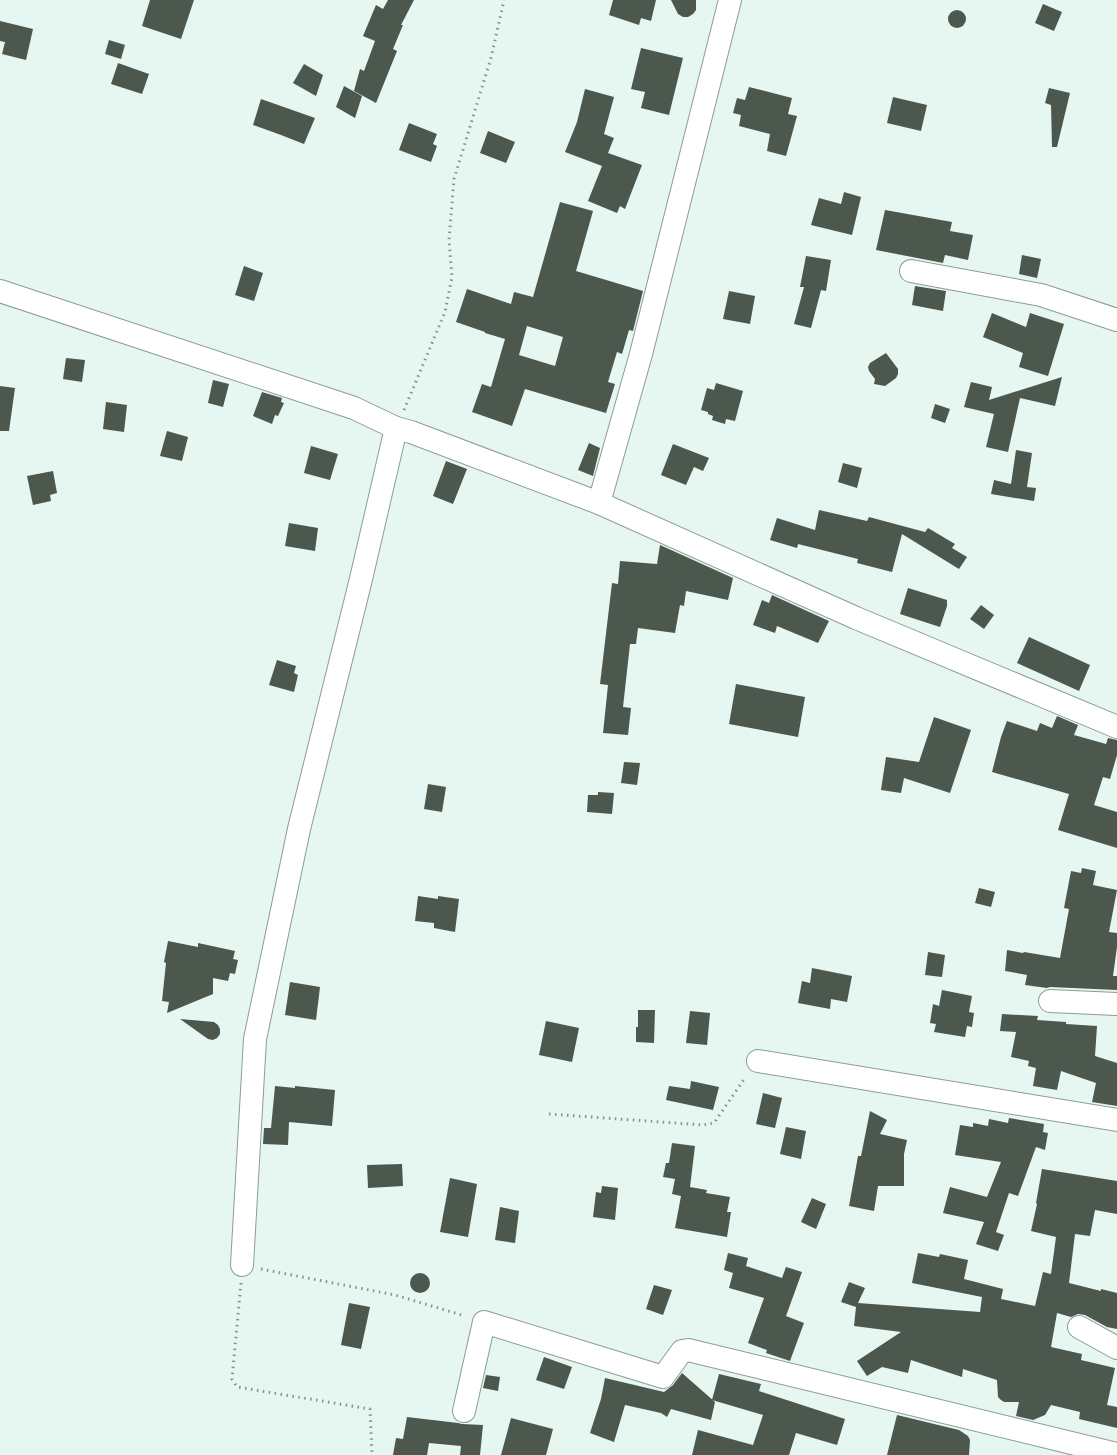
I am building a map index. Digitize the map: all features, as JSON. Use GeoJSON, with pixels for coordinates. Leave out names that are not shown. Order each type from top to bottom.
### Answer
{"type":"FeatureCollection","features":[{"type":"Feature","properties":{"kind":"street"},"geometry":{"type":"LineString","coordinates":[[599,503],[641,354],[730,0]]}},
{"type":"Feature","properties":{"kind":"street"},"geometry":{"type":"LineString","coordinates":[[912,271],[1041,295],[1117,320]]}},
{"type":"Feature","properties":{"kind":"street"},"geometry":{"type":"LineString","coordinates":[[0,291],[354,408],[396,428],[599,503],[856,618],[1117,727]]}},
{"type":"Feature","properties":{"kind":"street"},"geometry":{"type":"LineString","coordinates":[[242,1265],[255,1039],[299,830],[396,428]]}},
{"type":"Feature","properties":{"kind":"street"},"geometry":{"type":"LineString","coordinates":[[1050,1001],[1117,1004]]}},
{"type":"Feature","properties":{"kind":"street"},"geometry":{"type":"LineString","coordinates":[[758,1061],[1117,1120]]}},
{"type":"Feature","properties":{"kind":"street"},"geometry":{"type":"LineString","coordinates":[[464,1412],[484,1322],[663,1377],[677,1356],[682,1351],[688,1350],[1117,1454]]}},
{"type":"Feature","properties":{"kind":"street"},"geometry":{"type":"LineString","coordinates":[[1079,1327],[1117,1348]]}},
{"type":"Feature","properties":{"kind":"path"},"geometry":{"type":"LineString","coordinates":[[396,428],[445,312],[452,277],[449,240],[454,179],[491,58],[504,0]]}},
{"type":"Feature","properties":{"kind":"path"},"geometry":{"type":"LineString","coordinates":[[549,1114],[703,1125],[714,1123],[743,1081],[756,1073],[758,1061]]}},
{"type":"Feature","properties":{"kind":"path"},"geometry":{"type":"LineString","coordinates":[[372,1455],[370,1409],[237,1387],[232,1378],[242,1265],[395,1295],[484,1322]]}},
{"type":"Feature","properties":{"kind":"building"},"geometry":{"type":"Polygon","coordinates":[[[150,0],[194,0],[181,39],[142,26],[150,0]]]}},
{"type":"Feature","properties":{"kind":"building"},"geometry":{"type":"Polygon","coordinates":[[[388,0],[414,0],[401,25],[403,25],[393,49],[397,51],[376,103],[354,91],[360,69],[364,71],[375,41],[363,36],[376,5],[383,9],[388,0]]]}},
{"type":"Feature","properties":{"kind":"building"},"geometry":{"type":"Polygon","coordinates":[[[613,0],[656,0],[651,21],[641,18],[639,25],[609,15],[613,0]]]}},
{"type":"Feature","properties":{"kind":"building"},"geometry":{"type":"Polygon","coordinates":[[[671,0],[696,0],[696,10],[688,17],[683,17],[678,14],[671,0]]]}},
{"type":"Feature","properties":{"kind":"building"},"geometry":{"type":"Polygon","coordinates":[[[1043,4],[1062,12],[1054,31],[1035,23],[1043,4]]]}},
{"type":"Feature","properties":{"kind":"building"},"geometry":{"type":"Polygon","coordinates":[[[957,10],[963,13],[966,19],[963,25],[957,28],[951,25],[948,19],[951,13],[957,10]]]}},
{"type":"Feature","properties":{"kind":"building"},"geometry":{"type":"Polygon","coordinates":[[[0,21],[33,29],[26,60],[2,54],[5,42],[0,41],[0,21]]]}},
{"type":"Feature","properties":{"kind":"building"},"geometry":{"type":"Polygon","coordinates":[[[109,40],[125,45],[121,59],[105,54],[109,40]]]}},
{"type":"Feature","properties":{"kind":"building"},"geometry":{"type":"Polygon","coordinates":[[[641,48],[683,58],[669,115],[641,108],[645,92],[631,89],[641,48]]]}},
{"type":"Feature","properties":{"kind":"building"},"geometry":{"type":"Polygon","coordinates":[[[118,63],[149,74],[142,94],[111,84],[118,63]]]}},
{"type":"Feature","properties":{"kind":"building"},"geometry":{"type":"Polygon","coordinates":[[[304,64],[323,75],[316,96],[293,83],[304,64]]]}},
{"type":"Feature","properties":{"kind":"building"},"geometry":{"type":"Polygon","coordinates":[[[344,86],[362,96],[355,118],[336,107],[344,86]]]}},
{"type":"Feature","properties":{"kind":"building"},"geometry":{"type":"Polygon","coordinates":[[[749,87],[792,98],[788,114],[797,116],[786,156],[767,151],[770,134],[739,126],[741,115],[733,113],[737,98],[745,100],[749,87]]]}},
{"type":"Feature","properties":{"kind":"building"},"geometry":{"type":"Polygon","coordinates":[[[1049,88],[1070,93],[1057,147],[1052,147],[1051,105],[1045,103],[1049,88]]]}},
{"type":"Feature","properties":{"kind":"building"},"geometry":{"type":"Polygon","coordinates":[[[585,89],[614,97],[604,134],[614,138],[608,153],[642,165],[625,209],[620,206],[617,213],[588,201],[602,166],[565,152],[577,122],[585,89]]]}},
{"type":"Feature","properties":{"kind":"building"},"geometry":{"type":"Polygon","coordinates":[[[893,97],[927,105],[921,131],[887,123],[893,97]]]}},
{"type":"Feature","properties":{"kind":"building"},"geometry":{"type":"Polygon","coordinates":[[[261,99],[315,118],[304,144],[253,125],[261,99]]]}},
{"type":"Feature","properties":{"kind":"building"},"geometry":{"type":"Polygon","coordinates":[[[409,123],[437,134],[433,144],[437,146],[431,162],[399,150],[409,123]]]}},
{"type":"Feature","properties":{"kind":"building"},"geometry":{"type":"Polygon","coordinates":[[[488,131],[515,142],[506,163],[480,153],[488,131]]]}},
{"type":"Feature","properties":{"kind":"building"},"geometry":{"type":"Polygon","coordinates":[[[844,192],[861,197],[852,235],[811,225],[819,198],[841,204],[844,192]]]}},
{"type":"Feature","properties":{"kind":"building"},"geometry":{"type":"Polygon","coordinates":[[[560,202],[593,211],[576,271],[643,291],[633,331],[629,330],[622,354],[617,352],[608,382],[615,384],[606,413],[525,389],[512,426],[472,412],[482,384],[491,387],[505,339],[456,322],[467,289],[511,304],[514,292],[533,297],[560,202]],[[527,326],[519,355],[555,366],[563,337],[527,326]]]}},
{"type":"Feature","properties":{"kind":"building"},"geometry":{"type":"Polygon","coordinates":[[[885,210],[952,222],[950,231],[973,235],[968,260],[945,255],[943,263],[876,250],[885,210]]]}},
{"type":"Feature","properties":{"kind":"building"},"geometry":{"type":"Polygon","coordinates":[[[1022,255],[1041,259],[1037,278],[1019,274],[1022,255]]]}},
{"type":"Feature","properties":{"kind":"building"},"geometry":{"type":"Polygon","coordinates":[[[806,256],[831,260],[826,291],[821,290],[811,328],[794,324],[804,287],[800,287],[806,256]]]}},
{"type":"Feature","properties":{"kind":"building"},"geometry":{"type":"Polygon","coordinates":[[[244,266],[263,273],[254,301],[235,295],[244,266]]]}},
{"type":"Feature","properties":{"kind":"building"},"geometry":{"type":"Polygon","coordinates":[[[915,286],[946,291],[943,311],[912,305],[915,286]]]}},
{"type":"Feature","properties":{"kind":"building"},"geometry":{"type":"Polygon","coordinates":[[[729,291],[755,296],[750,324],[723,319],[729,291]]]}},
{"type":"Feature","properties":{"kind":"building"},"geometry":{"type":"Polygon","coordinates":[[[992,313],[1026,327],[1030,313],[1064,324],[1048,376],[1019,367],[1023,353],[983,337],[992,313]]]}},
{"type":"Feature","properties":{"kind":"building"},"geometry":{"type":"Polygon","coordinates":[[[886,353],[898,369],[898,374],[885,386],[874,384],[875,379],[868,367],[870,363],[886,353]]]}},
{"type":"Feature","properties":{"kind":"building"},"geometry":{"type":"Polygon","coordinates":[[[66,358],[85,360],[82,382],[63,379],[66,358]]]}},
{"type":"Feature","properties":{"kind":"building"},"geometry":{"type":"Polygon","coordinates":[[[1062,377],[1055,406],[1020,398],[1008,452],[986,447],[994,414],[964,407],[971,382],[992,387],[989,400],[1062,377]]]}},
{"type":"Feature","properties":{"kind":"building"},"geometry":{"type":"Polygon","coordinates":[[[213,380],[229,384],[223,407],[208,403],[213,380]]]}},
{"type":"Feature","properties":{"kind":"building"},"geometry":{"type":"Polygon","coordinates":[[[716,383],[743,391],[735,421],[726,419],[725,424],[712,420],[713,416],[701,410],[707,388],[714,390],[716,383]]]}},
{"type":"Feature","properties":{"kind":"building"},"geometry":{"type":"Polygon","coordinates":[[[0,386],[15,388],[9,431],[0,431],[0,386]]]}},
{"type":"Feature","properties":{"kind":"building"},"geometry":{"type":"Polygon","coordinates":[[[262,392],[282,398],[281,402],[284,403],[278,416],[275,415],[272,424],[253,416],[262,392]]]}},
{"type":"Feature","properties":{"kind":"building"},"geometry":{"type":"Polygon","coordinates":[[[106,402],[127,405],[124,432],[103,429],[106,402]]]}},
{"type":"Feature","properties":{"kind":"building"},"geometry":{"type":"Polygon","coordinates":[[[935,404],[950,409],[945,423],[931,418],[935,404]]]}},
{"type":"Feature","properties":{"kind":"building"},"geometry":{"type":"Polygon","coordinates":[[[167,431],[188,437],[182,461],[160,456],[167,431]]]}},
{"type":"Feature","properties":{"kind":"building"},"geometry":{"type":"Polygon","coordinates":[[[589,443],[600,448],[593,476],[578,470],[589,443]]]}},
{"type":"Feature","properties":{"kind":"building"},"geometry":{"type":"Polygon","coordinates":[[[673,444],[709,458],[703,471],[694,467],[686,485],[661,475],[673,444]]]}},
{"type":"Feature","properties":{"kind":"building"},"geometry":{"type":"Polygon","coordinates":[[[311,446],[338,454],[330,480],[304,473],[311,446]]]}},
{"type":"Feature","properties":{"kind":"building"},"geometry":{"type":"Polygon","coordinates":[[[1016,450],[1032,453],[1027,487],[1036,488],[1034,501],[991,494],[994,480],[1011,484],[1016,450]]]}},
{"type":"Feature","properties":{"kind":"building"},"geometry":{"type":"Polygon","coordinates":[[[446,461],[467,469],[453,504],[433,496],[446,461]]]}},
{"type":"Feature","properties":{"kind":"building"},"geometry":{"type":"Polygon","coordinates":[[[843,463],[862,468],[857,488],[838,482],[843,463]]]}},
{"type":"Feature","properties":{"kind":"building"},"geometry":{"type":"Polygon","coordinates":[[[53,471],[57,493],[50,495],[51,501],[33,505],[27,476],[53,471]]]}},
{"type":"Feature","properties":{"kind":"building"},"geometry":{"type":"Polygon","coordinates":[[[819,510],[867,521],[869,517],[925,532],[928,528],[955,544],[952,548],[967,557],[959,569],[902,534],[892,572],[857,563],[858,559],[798,544],[797,548],[770,540],[777,518],[815,530],[819,510]]]}},
{"type":"Feature","properties":{"kind":"building"},"geometry":{"type":"Polygon","coordinates":[[[289,523],[318,528],[315,551],[285,546],[289,523]]]}},
{"type":"Feature","properties":{"kind":"building"},"geometry":{"type":"Polygon","coordinates":[[[660,545],[733,578],[728,600],[686,591],[684,606],[680,605],[675,633],[638,628],[636,644],[630,644],[623,707],[631,708],[628,735],[603,733],[608,685],[600,684],[612,583],[618,584],[620,561],[657,564],[660,545]]]}},
{"type":"Feature","properties":{"kind":"building"},"geometry":{"type":"Polygon","coordinates":[[[908,588],[947,600],[940,627],[900,614],[908,588]]]}},
{"type":"Feature","properties":{"kind":"building"},"geometry":{"type":"Polygon","coordinates":[[[772,595],[829,621],[818,643],[777,626],[775,633],[753,625],[762,600],[769,603],[772,595]]]}},
{"type":"Feature","properties":{"kind":"building"},"geometry":{"type":"Polygon","coordinates":[[[981,605],[994,615],[984,629],[970,619],[981,605]]]}},
{"type":"Feature","properties":{"kind":"building"},"geometry":{"type":"Polygon","coordinates":[[[1029,637],[1090,665],[1079,691],[1017,663],[1029,637]]]}},
{"type":"Feature","properties":{"kind":"building"},"geometry":{"type":"Polygon","coordinates":[[[277,660],[296,666],[294,673],[298,675],[294,692],[269,685],[277,660]]]}},
{"type":"Feature","properties":{"kind":"building"},"geometry":{"type":"Polygon","coordinates":[[[736,684],[805,697],[798,737],[729,724],[736,684]]]}},
{"type":"Feature","properties":{"kind":"building"},"geometry":{"type":"Polygon","coordinates":[[[1057,716],[1078,725],[1074,735],[1106,744],[1108,738],[1117,740],[1117,755],[1110,779],[1103,777],[1094,805],[1117,812],[1117,848],[1058,830],[1069,794],[992,772],[1007,721],[1037,731],[1040,723],[1052,728],[1057,716]]]}},
{"type":"Feature","properties":{"kind":"building"},"geometry":{"type":"Polygon","coordinates":[[[934,717],[971,730],[950,793],[904,778],[901,793],[881,790],[886,757],[919,762],[934,717]]]}},
{"type":"Feature","properties":{"kind":"building"},"geometry":{"type":"Polygon","coordinates":[[[624,762],[640,763],[637,785],[621,783],[624,762]]]}},
{"type":"Feature","properties":{"kind":"building"},"geometry":{"type":"Polygon","coordinates":[[[428,784],[446,787],[442,812],[424,809],[428,784]]]}},
{"type":"Feature","properties":{"kind":"building"},"geometry":{"type":"Polygon","coordinates":[[[598,792],[614,793],[612,814],[587,812],[588,795],[598,795],[598,792]]]}},
{"type":"Feature","properties":{"kind":"building"},"geometry":{"type":"Polygon","coordinates":[[[1082,868],[1096,871],[1093,885],[1117,890],[1109,932],[1117,933],[1113,976],[1117,976],[1117,990],[1047,988],[1025,985],[1027,975],[1005,971],[1007,950],[1060,958],[1069,909],[1064,908],[1071,871],[1081,873],[1082,868]]]}},
{"type":"Feature","properties":{"kind":"building"},"geometry":{"type":"Polygon","coordinates":[[[979,888],[995,892],[991,907],[975,903],[979,888]]]}},
{"type":"Feature","properties":{"kind":"building"},"geometry":{"type":"Polygon","coordinates":[[[418,896],[459,899],[455,932],[434,928],[434,923],[415,921],[418,896]]]}},
{"type":"Feature","properties":{"kind":"building"},"geometry":{"type":"Polygon","coordinates":[[[168,941],[198,947],[198,943],[235,951],[233,959],[238,960],[235,974],[230,973],[228,981],[213,978],[213,994],[167,1013],[169,1002],[162,1001],[166,963],[164,962],[168,941]]]}},
{"type":"Feature","properties":{"kind":"building"},"geometry":{"type":"Polygon","coordinates":[[[928,952],[945,955],[942,977],[925,975],[928,952]]]}},
{"type":"Feature","properties":{"kind":"building"},"geometry":{"type":"Polygon","coordinates":[[[812,968],[852,976],[847,1002],[831,999],[830,1009],[798,1003],[802,981],[810,983],[812,968]]]}},
{"type":"Feature","properties":{"kind":"building"},"geometry":{"type":"Polygon","coordinates":[[[290,982],[320,987],[316,1020],[285,1015],[290,982]]]}},
{"type":"Feature","properties":{"kind":"building"},"geometry":{"type":"Polygon","coordinates":[[[942,990],[972,996],[969,1012],[974,1013],[972,1027],[967,1026],[965,1037],[934,1032],[936,1024],[930,1023],[933,1004],[939,1006],[942,990]]]}},
{"type":"Feature","properties":{"kind":"building"},"geometry":{"type":"Polygon","coordinates":[[[638,1010],[655,1010],[654,1043],[636,1042],[638,1010]]]}},
{"type":"Feature","properties":{"kind":"building"},"geometry":{"type":"Polygon","coordinates":[[[690,1011],[710,1013],[707,1045],[686,1043],[690,1011]]]}},
{"type":"Feature","properties":{"kind":"building"},"geometry":{"type":"Polygon","coordinates":[[[1002,1014],[1038,1016],[1037,1020],[1097,1026],[1095,1056],[1117,1063],[1117,1106],[1092,1102],[1096,1083],[1061,1071],[1057,1090],[1033,1086],[1036,1068],[1028,1066],[1029,1061],[1011,1057],[1016,1032],[1000,1031],[1002,1014]]]}},
{"type":"Feature","properties":{"kind":"building"},"geometry":{"type":"Polygon","coordinates":[[[180,1019],[214,1022],[220,1029],[220,1034],[213,1040],[208,1039],[180,1019]]]}},
{"type":"Feature","properties":{"kind":"building"},"geometry":{"type":"Polygon","coordinates":[[[546,1021],[579,1028],[572,1062],[539,1055],[546,1021]]]}},
{"type":"Feature","properties":{"kind":"building"},"geometry":{"type":"Polygon","coordinates":[[[691,1081],[719,1087],[713,1110],[666,1100],[669,1086],[690,1089],[691,1081]]]}},
{"type":"Feature","properties":{"kind":"building"},"geometry":{"type":"Polygon","coordinates":[[[275,1086],[335,1090],[332,1126],[289,1122],[288,1145],[263,1144],[264,1128],[271,1128],[275,1086]]]}},
{"type":"Feature","properties":{"kind":"building"},"geometry":{"type":"Polygon","coordinates":[[[763,1093],[782,1098],[775,1128],[756,1124],[763,1093]]]}},
{"type":"Feature","properties":{"kind":"building"},"geometry":{"type":"Polygon","coordinates":[[[870,1111],[887,1120],[880,1134],[907,1140],[904,1154],[904,1186],[878,1186],[874,1211],[849,1206],[858,1156],[861,1156],[870,1111]]]}},
{"type":"Feature","properties":{"kind":"building"},"geometry":{"type":"Polygon","coordinates":[[[1009,1118],[1044,1124],[1043,1132],[1048,1133],[1045,1150],[1036,1147],[1018,1196],[1009,1193],[996,1232],[1004,1235],[998,1251],[976,1244],[984,1222],[943,1213],[950,1187],[987,1197],[1001,1162],[955,1155],[960,1125],[973,1127],[973,1123],[988,1126],[989,1119],[1008,1123],[1009,1118]]]}},
{"type":"Feature","properties":{"kind":"building"},"geometry":{"type":"Polygon","coordinates":[[[786,1127],[806,1131],[801,1159],[780,1154],[786,1127]]]}},
{"type":"Feature","properties":{"kind":"building"},"geometry":{"type":"Polygon","coordinates":[[[672,1143],[695,1146],[690,1187],[707,1190],[706,1193],[730,1197],[727,1212],[731,1212],[727,1237],[675,1228],[681,1196],[672,1194],[675,1179],[663,1177],[666,1163],[669,1163],[672,1143]]]}},
{"type":"Feature","properties":{"kind":"building"},"geometry":{"type":"Polygon","coordinates":[[[402,1164],[403,1186],[368,1188],[367,1165],[402,1164]]]}},
{"type":"Feature","properties":{"kind":"building"},"geometry":{"type":"Polygon","coordinates":[[[1042,1169],[1117,1181],[1117,1214],[1095,1210],[1090,1236],[1075,1234],[1069,1283],[1117,1293],[1117,1329],[1107,1327],[1085,1315],[1078,1314],[1071,1317],[1057,1313],[1051,1347],[1082,1354],[1081,1360],[1115,1368],[1107,1405],[1117,1407],[1117,1428],[1079,1419],[1080,1412],[1051,1405],[1045,1415],[1033,1420],[1016,1416],[1019,1402],[1004,1402],[998,1397],[997,1380],[963,1369],[962,1377],[911,1360],[908,1373],[882,1367],[867,1376],[857,1361],[901,1332],[854,1326],[856,1307],[841,1302],[849,1282],[865,1288],[858,1303],[980,1312],[982,1297],[912,1283],[918,1253],[939,1257],[940,1254],[968,1260],[964,1279],[1003,1289],[1001,1299],[1035,1306],[1043,1272],[1051,1274],[1056,1237],[1031,1231],[1042,1169]]]}},
{"type":"Feature","properties":{"kind":"building"},"geometry":{"type":"Polygon","coordinates":[[[450,1178],[477,1184],[468,1237],[440,1232],[450,1178]]]}},
{"type":"Feature","properties":{"kind":"building"},"geometry":{"type":"Polygon","coordinates":[[[602,1186],[618,1188],[615,1220],[593,1217],[596,1192],[601,1193],[602,1186]]]}},
{"type":"Feature","properties":{"kind":"building"},"geometry":{"type":"Polygon","coordinates":[[[812,1198],[826,1204],[816,1229],[801,1222],[812,1198]]]}},
{"type":"Feature","properties":{"kind":"building"},"geometry":{"type":"Polygon","coordinates":[[[500,1207],[519,1211],[515,1243],[495,1240],[500,1207]]]}},
{"type":"Feature","properties":{"kind":"building"},"geometry":{"type":"Polygon","coordinates":[[[728,1253],[748,1258],[746,1266],[782,1278],[786,1267],[802,1272],[786,1316],[804,1323],[790,1361],[766,1353],[767,1350],[748,1343],[764,1298],[729,1288],[733,1273],[724,1270],[728,1253]]]}},
{"type":"Feature","properties":{"kind":"building"},"geometry":{"type":"Polygon","coordinates":[[[420,1273],[427,1276],[430,1283],[427,1290],[420,1293],[413,1290],[410,1283],[413,1276],[420,1273]]]}},
{"type":"Feature","properties":{"kind":"building"},"geometry":{"type":"Polygon","coordinates":[[[654,1285],[672,1290],[663,1315],[646,1309],[654,1285]]]}},
{"type":"Feature","properties":{"kind":"building"},"geometry":{"type":"Polygon","coordinates":[[[349,1303],[370,1307],[361,1349],[341,1345],[349,1303]]]}},
{"type":"Feature","properties":{"kind":"building"},"geometry":{"type":"Polygon","coordinates":[[[544,1357],[572,1367],[564,1389],[536,1380],[544,1357]]]}},
{"type":"Feature","properties":{"kind":"building"},"geometry":{"type":"Polygon","coordinates":[[[682,1373],[715,1402],[711,1420],[671,1409],[667,1417],[661,1413],[625,1405],[614,1442],[590,1433],[605,1378],[664,1392],[682,1373]]]}},
{"type":"Feature","properties":{"kind":"building"},"geometry":{"type":"Polygon","coordinates":[[[719,1374],[761,1384],[759,1391],[845,1419],[837,1445],[796,1433],[789,1455],[692,1455],[698,1430],[753,1445],[763,1415],[712,1400],[719,1374]]]}},
{"type":"Feature","properties":{"kind":"building"},"geometry":{"type":"Polygon","coordinates":[[[486,1375],[500,1377],[498,1391],[483,1388],[486,1375]]]}},
{"type":"Feature","properties":{"kind":"building"},"geometry":{"type":"Polygon","coordinates":[[[897,1415],[959,1430],[970,1440],[969,1455],[887,1455],[897,1415]]]}},
{"type":"Feature","properties":{"kind":"building"},"geometry":{"type":"Polygon","coordinates":[[[407,1417],[483,1425],[480,1455],[460,1455],[461,1446],[429,1443],[427,1455],[393,1455],[396,1438],[403,1439],[407,1417]]]}},
{"type":"Feature","properties":{"kind":"building"},"geometry":{"type":"Polygon","coordinates":[[[511,1418],[553,1429],[546,1455],[501,1455],[511,1418]]]}}]}
